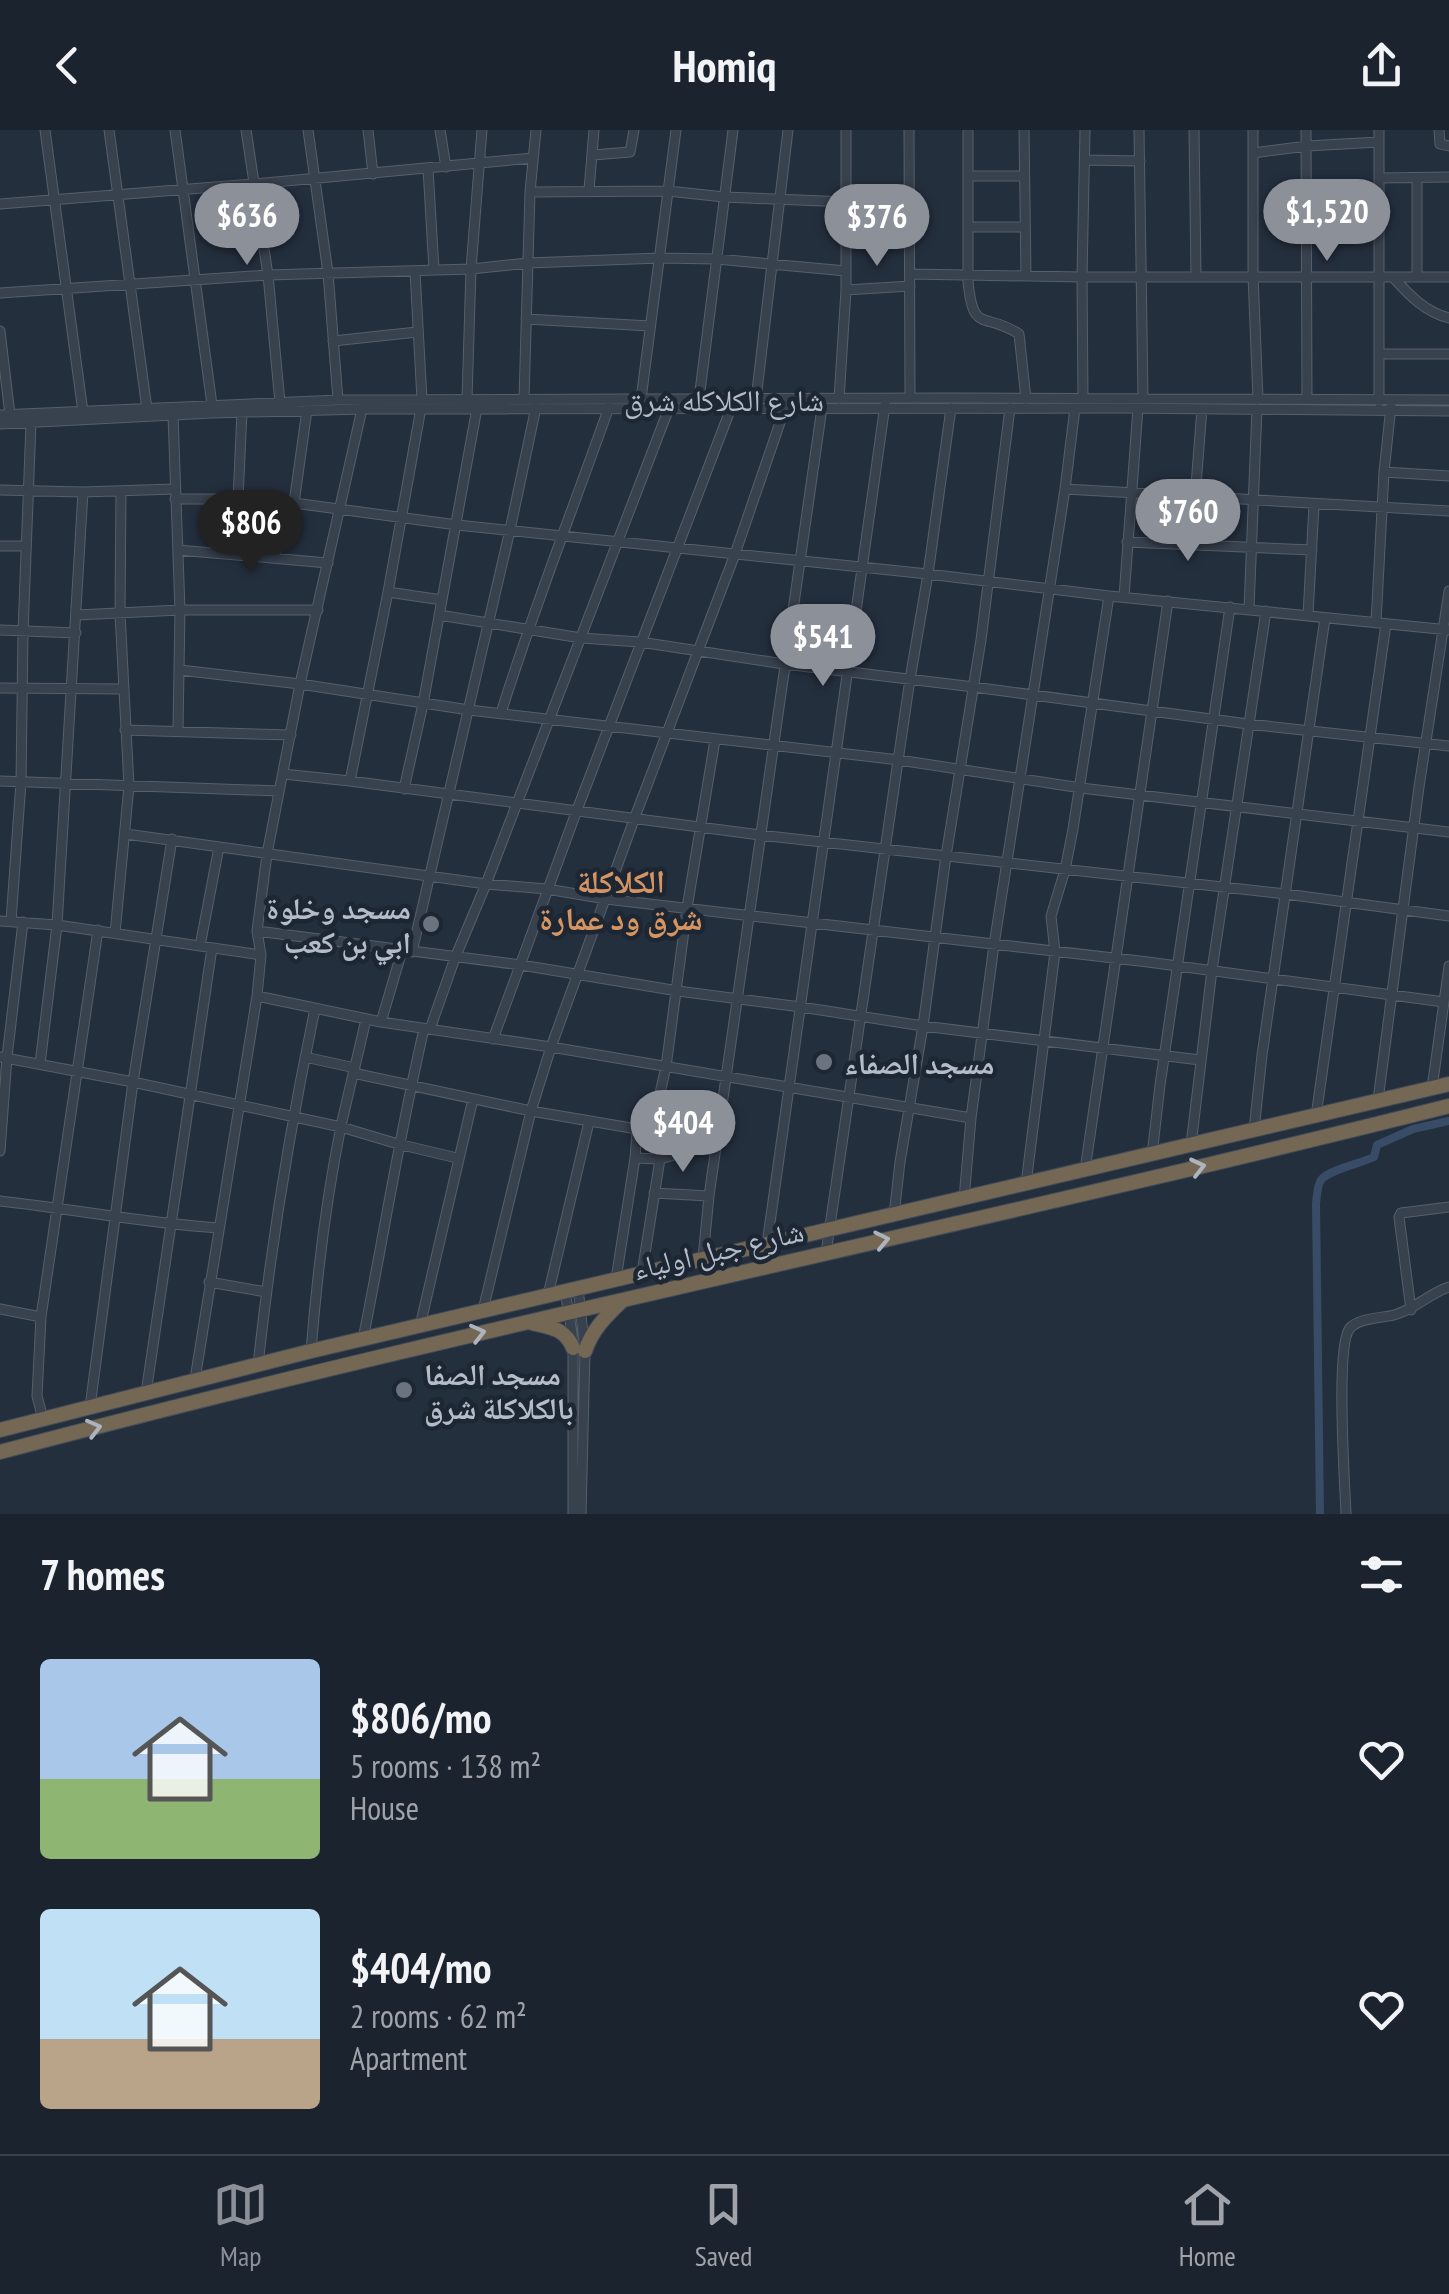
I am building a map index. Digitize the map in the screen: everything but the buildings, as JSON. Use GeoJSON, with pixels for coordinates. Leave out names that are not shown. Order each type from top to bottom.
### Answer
{"type":"FeatureCollection","features":[{"type":"Feature","properties":{"kind":"highway","name":"شارع جبل اولياء"},"geometry":{"type":"LineString","coordinates":[[548,1294],[1449,1084]]}},
{"type":"Feature","properties":{"kind":"highway","name":"شارع جبل اولياء"},"geometry":{"type":"LineString","coordinates":[[0,1452],[526,1322],[1449,1106]]}},
{"type":"Feature","properties":{"kind":"highway"},"geometry":{"type":"LineString","coordinates":[[1016,1210],[1019,1186]]}},
{"type":"Feature","properties":{"kind":"highway"},"geometry":{"type":"LineString","coordinates":[[0,1430],[548,1294]]}},
{"type":"Feature","properties":{"kind":"highway"},"geometry":{"type":"LineString","coordinates":[[526,1322],[561,1331],[579,1350],[604,1317],[623,1300]]}},
{"type":"Feature","properties":{"kind":"street"},"geometry":{"type":"LineString","coordinates":[[44,130],[83,412]]}},
{"type":"Feature","properties":{"kind":"street"},"geometry":{"type":"LineString","coordinates":[[109,130],[147,409]]}},
{"type":"Feature","properties":{"kind":"street"},"geometry":{"type":"LineString","coordinates":[[176,130],[212,405]]}},
{"type":"Feature","properties":{"kind":"street"},"geometry":{"type":"LineString","coordinates":[[246,130],[268,275],[280,403]]}},
{"type":"Feature","properties":{"kind":"street"},"geometry":{"type":"LineString","coordinates":[[308,130],[328,274],[338,400]]}},
{"type":"Feature","properties":{"kind":"street"},"geometry":{"type":"LineString","coordinates":[[368,130],[374,174]]}},
{"type":"Feature","properties":{"kind":"street"},"geometry":{"type":"LineString","coordinates":[[440,130],[446,167]]}},
{"type":"Feature","properties":{"kind":"street"},"geometry":{"type":"LineString","coordinates":[[467,399],[471,269],[482,130]]}},
{"type":"Feature","properties":{"kind":"street"},"geometry":{"type":"LineString","coordinates":[[524,399],[530,192],[536,130]]}},
{"type":"Feature","properties":{"kind":"street"},"geometry":{"type":"LineString","coordinates":[[589,190],[594,130]]}},
{"type":"Feature","properties":{"kind":"street"},"geometry":{"type":"LineString","coordinates":[[593,155],[630,152],[634,130]]}},
{"type":"Feature","properties":{"kind":"street"},"geometry":{"type":"LineString","coordinates":[[642,399],[676,130]]}},
{"type":"Feature","properties":{"kind":"street"},"geometry":{"type":"LineString","coordinates":[[699,399],[733,130]]}},
{"type":"Feature","properties":{"kind":"street"},"geometry":{"type":"LineString","coordinates":[[756,399],[788,130]]}},
{"type":"Feature","properties":{"kind":"street"},"geometry":{"type":"LineString","coordinates":[[839,399],[846,290],[846,130]]}},
{"type":"Feature","properties":{"kind":"street"},"geometry":{"type":"LineString","coordinates":[[910,130],[910,398]]}},
{"type":"Feature","properties":{"kind":"street"},"geometry":{"type":"LineString","coordinates":[[968,130],[970,305],[980,318],[1017,331],[1022,338],[1026,399]]}},
{"type":"Feature","properties":{"kind":"street"},"geometry":{"type":"LineString","coordinates":[[1024,130],[1026,275]]}},
{"type":"Feature","properties":{"kind":"street"},"geometry":{"type":"LineString","coordinates":[[1083,399],[1085,130]]}},
{"type":"Feature","properties":{"kind":"street"},"geometry":{"type":"LineString","coordinates":[[1124,597],[1140,403],[1139,130]]}},
{"type":"Feature","properties":{"kind":"street"},"geometry":{"type":"LineString","coordinates":[[1194,130],[1196,275]]}},
{"type":"Feature","properties":{"kind":"street"},"geometry":{"type":"LineString","coordinates":[[1248,609],[1258,404],[1252,276],[1253,130]]}},
{"type":"Feature","properties":{"kind":"street"},"geometry":{"type":"LineString","coordinates":[[1306,130],[1307,399]]}},
{"type":"Feature","properties":{"kind":"street"},"geometry":{"type":"LineString","coordinates":[[1379,130],[1379,405]]}},
{"type":"Feature","properties":{"kind":"street"},"geometry":{"type":"LineString","coordinates":[[1439,130],[1440,144],[1449,146]]}},
{"type":"Feature","properties":{"kind":"street"},"geometry":{"type":"LineString","coordinates":[[1253,152],[1379,142]]}},
{"type":"Feature","properties":{"kind":"street"},"geometry":{"type":"LineString","coordinates":[[0,204],[534,158]]}},
{"type":"Feature","properties":{"kind":"street"},"geometry":{"type":"LineString","coordinates":[[1085,160],[1140,161]]}},
{"type":"Feature","properties":{"kind":"street"},"geometry":{"type":"LineString","coordinates":[[428,169],[434,270]]}},
{"type":"Feature","properties":{"kind":"street"},"geometry":{"type":"LineString","coordinates":[[968,176],[1023,176]]}},
{"type":"Feature","properties":{"kind":"street"},"geometry":{"type":"LineString","coordinates":[[1379,178],[1449,177]]}},
{"type":"Feature","properties":{"kind":"street"},"geometry":{"type":"LineString","coordinates":[[1417,277],[1418,178]]}},
{"type":"Feature","properties":{"kind":"street"},"geometry":{"type":"LineString","coordinates":[[530,192],[668,191],[847,202]]}},
{"type":"Feature","properties":{"kind":"street"},"geometry":{"type":"LineString","coordinates":[[968,227],[1024,227]]}},
{"type":"Feature","properties":{"kind":"street"},"geometry":{"type":"LineString","coordinates":[[0,293],[268,275],[660,258],[717,258],[846,270]]}},
{"type":"Feature","properties":{"kind":"street"},"geometry":{"type":"LineString","coordinates":[[350,781],[421,404],[415,271]]}},
{"type":"Feature","properties":{"kind":"street"},"geometry":{"type":"LineString","coordinates":[[910,274],[1449,276]]}},
{"type":"Feature","properties":{"kind":"street"},"geometry":{"type":"LineString","coordinates":[[1394,277],[1420,304],[1449,318]]}},
{"type":"Feature","properties":{"kind":"street"},"geometry":{"type":"LineString","coordinates":[[846,290],[910,286]]}},
{"type":"Feature","properties":{"kind":"street"},"geometry":{"type":"LineString","coordinates":[[526,319],[650,326]]}},
{"type":"Feature","properties":{"kind":"street"},"geometry":{"type":"LineString","coordinates":[[0,331],[5,415]]}},
{"type":"Feature","properties":{"kind":"street"},"geometry":{"type":"LineString","coordinates":[[333,340],[417,332]]}},
{"type":"Feature","properties":{"kind":"street"},"geometry":{"type":"LineString","coordinates":[[1379,354],[1449,354]]}},
{"type":"Feature","properties":{"kind":"street","name":"شارع الكلاكله شرق"},"geometry":{"type":"LineString","coordinates":[[5,415],[338,400],[477,408],[822,408],[910,398],[1083,399],[1202,409],[1307,399],[1379,405]]}},
{"type":"Feature","properties":{"kind":"street","name":"شارع الكلاكله شرق"},"geometry":{"type":"LineString","coordinates":[[0,424],[362,409],[467,399],[839,399],[951,408],[1076,408],[1140,403],[1391,405],[1449,400]]}},
{"type":"Feature","properties":{"kind":"street"},"geometry":{"type":"LineString","coordinates":[[767,1244],[885,403]]}},
{"type":"Feature","properties":{"kind":"street"},"geometry":{"type":"LineString","coordinates":[[1316,1116],[1370,736],[1381,623],[1382,508],[1391,405]]}},
{"type":"Feature","properties":{"kind":"street","name":"شارع الكلاكله شرق"},"geometry":{"type":"LineString","coordinates":[[1391,405],[1449,411]]}},
{"type":"Feature","properties":{"kind":"street"},"geometry":{"type":"LineString","coordinates":[[404,789],[477,408]]}},
{"type":"Feature","properties":{"kind":"street"},"geometry":{"type":"LineString","coordinates":[[381,1022],[430,876],[536,408]]}},
{"type":"Feature","properties":{"kind":"street"},"geometry":{"type":"LineString","coordinates":[[501,713],[527,630],[609,408]]}},
{"type":"Feature","properties":{"kind":"street"},"geometry":{"type":"LineString","coordinates":[[363,1339],[398,1144],[427,1029],[669,408]]}},
{"type":"Feature","properties":{"kind":"street"},"geometry":{"type":"LineString","coordinates":[[494,1039],[547,889],[731,408]]}},
{"type":"Feature","properties":{"kind":"street"},"geometry":{"type":"LineString","coordinates":[[483,1312],[531,1111],[551,1047],[735,554],[785,408]]}},
{"type":"Feature","properties":{"kind":"street"},"geometry":{"type":"LineString","coordinates":[[703,1258],[708,1196],[822,408]]}},
{"type":"Feature","properties":{"kind":"street"},"geometry":{"type":"LineString","coordinates":[[826,1253],[951,408]]}},
{"type":"Feature","properties":{"kind":"street"},"geometry":{"type":"LineString","coordinates":[[894,1215],[974,686],[1010,408]]}},
{"type":"Feature","properties":{"kind":"street"},"geometry":{"type":"LineString","coordinates":[[964,1199],[994,945],[1076,408]]}},
{"type":"Feature","properties":{"kind":"street"},"geometry":{"type":"LineString","coordinates":[[195,1380],[256,996],[261,954],[257,931],[267,854],[300,684],[362,409]]}},
{"type":"Feature","properties":{"kind":"street"},"geometry":{"type":"LineString","coordinates":[[1195,498],[1202,409]]}},
{"type":"Feature","properties":{"kind":"street"},"geometry":{"type":"LineString","coordinates":[[294,502],[307,410]]}},
{"type":"Feature","properties":{"kind":"street"},"geometry":{"type":"LineString","coordinates":[[238,498],[242,412]]}},
{"type":"Feature","properties":{"kind":"street"},"geometry":{"type":"LineString","coordinates":[[173,416],[180,610],[178,730]]}},
{"type":"Feature","properties":{"kind":"street"},"geometry":{"type":"LineString","coordinates":[[31,423],[21,782],[6,921],[261,954]]}},
{"type":"Feature","properties":{"kind":"street"},"geometry":{"type":"LineString","coordinates":[[1384,472],[1449,476]]}},
{"type":"Feature","properties":{"kind":"street"},"geometry":{"type":"LineString","coordinates":[[1065,489],[1449,511]]}},
{"type":"Feature","properties":{"kind":"street"},"geometry":{"type":"LineString","coordinates":[[0,490],[175,494],[294,502],[456,525],[1446,630]]}},
{"type":"Feature","properties":{"kind":"street"},"geometry":{"type":"LineString","coordinates":[[40,1064],[58,925],[83,492]]}},
{"type":"Feature","properties":{"kind":"street"},"geometry":{"type":"LineString","coordinates":[[115,933],[128,786],[120,613],[121,492]]}},
{"type":"Feature","properties":{"kind":"street"},"geometry":{"type":"LineString","coordinates":[[276,558],[280,501]]}},
{"type":"Feature","properties":{"kind":"street"},"geometry":{"type":"LineString","coordinates":[[1308,615],[1314,505]]}},
{"type":"Feature","properties":{"kind":"street"},"geometry":{"type":"LineString","coordinates":[[1127,542],[1312,550]]}},
{"type":"Feature","properties":{"kind":"street"},"geometry":{"type":"LineString","coordinates":[[0,546],[26,546]]}},
{"type":"Feature","properties":{"kind":"street"},"geometry":{"type":"LineString","coordinates":[[178,550],[328,564]]}},
{"type":"Feature","properties":{"kind":"street"},"geometry":{"type":"LineString","coordinates":[[1378,1100],[1449,591]]}},
{"type":"Feature","properties":{"kind":"street"},"geometry":{"type":"LineString","coordinates":[[388,592],[442,600]]}},
{"type":"Feature","properties":{"kind":"street"},"geometry":{"type":"LineString","coordinates":[[1019,1186],[1055,952],[1051,916],[1066,870],[1110,596]]}},
{"type":"Feature","properties":{"kind":"street"},"geometry":{"type":"LineString","coordinates":[[1085,1170],[1168,602]]}},
{"type":"Feature","properties":{"kind":"street"},"geometry":{"type":"LineString","coordinates":[[1152,1154],[1230,607]]}},
{"type":"Feature","properties":{"kind":"street"},"geometry":{"type":"LineString","coordinates":[[77,615],[318,610]]}},
{"type":"Feature","properties":{"kind":"street"},"geometry":{"type":"LineString","coordinates":[[1191,1146],[1212,970],[1266,611]]}},
{"type":"Feature","properties":{"kind":"street"},"geometry":{"type":"LineString","coordinates":[[440,615],[581,638],[640,642],[1213,720],[1449,746]]}},
{"type":"Feature","properties":{"kind":"street"},"geometry":{"type":"LineString","coordinates":[[1254,1131],[1325,618]]}},
{"type":"Feature","properties":{"kind":"street"},"geometry":{"type":"LineString","coordinates":[[0,630],[76,632]]}},
{"type":"Feature","properties":{"kind":"street"},"geometry":{"type":"LineString","coordinates":[[180,670],[422,704],[899,760],[1081,788],[1449,832]]}},
{"type":"Feature","properties":{"kind":"street"},"geometry":{"type":"LineString","coordinates":[[0,688],[123,689]]}},
{"type":"Feature","properties":{"kind":"street"},"geometry":{"type":"LineString","coordinates":[[125,730],[291,735]]}},
{"type":"Feature","properties":{"kind":"street"},"geometry":{"type":"LineString","coordinates":[[616,1279],[637,1129],[642,1110],[660,1094],[666,1067],[715,740]]}},
{"type":"Feature","properties":{"kind":"street"},"geometry":{"type":"LineString","coordinates":[[283,774],[1449,916]]}},
{"type":"Feature","properties":{"kind":"street"},"geometry":{"type":"LineString","coordinates":[[0,781],[279,791]]}},
{"type":"Feature","properties":{"kind":"street"},"geometry":{"type":"LineString","coordinates":[[126,834],[606,900],[936,936],[1444,1002]]}},
{"type":"Feature","properties":{"kind":"street"},"geometry":{"type":"LineString","coordinates":[[90,1407],[172,840]]}},
{"type":"Feature","properties":{"kind":"street"},"geometry":{"type":"LineString","coordinates":[[200,946],[218,846]]}},
{"type":"Feature","properties":{"kind":"street"},"geometry":{"type":"LineString","coordinates":[[0,1151],[3,1057],[23,922]]}},
{"type":"Feature","properties":{"kind":"street"},"geometry":{"type":"LineString","coordinates":[[43,1419],[36,1396],[41,1317],[98,930]]}},
{"type":"Feature","properties":{"kind":"street"},"geometry":{"type":"LineString","coordinates":[[257,931],[521,965],[923,1026],[1200,1060]]}},
{"type":"Feature","properties":{"kind":"street"},"geometry":{"type":"LineString","coordinates":[[146,1393],[212,948]]}},
{"type":"Feature","properties":{"kind":"street"},"geometry":{"type":"LineString","coordinates":[[1432,1088],[1445,1022],[1449,966]]}},
{"type":"Feature","properties":{"kind":"street"},"geometry":{"type":"LineString","coordinates":[[256,996],[381,1022],[971,1118]]}},
{"type":"Feature","properties":{"kind":"street"},"geometry":{"type":"LineString","coordinates":[[258,1365],[292,1118],[316,1009]]}},
{"type":"Feature","properties":{"kind":"street"},"geometry":{"type":"LineString","coordinates":[[310,1351],[318,1266],[341,1127],[366,1019]]}},
{"type":"Feature","properties":{"kind":"street"},"geometry":{"type":"LineString","coordinates":[[3,1057],[341,1127],[458,1158]]}},
{"type":"Feature","properties":{"kind":"street"},"geometry":{"type":"LineString","coordinates":[[305,1057],[411,1085],[637,1129]]}},
{"type":"Feature","properties":{"kind":"street"},"geometry":{"type":"LineString","coordinates":[[420,1326],[473,1098]]}},
{"type":"Feature","properties":{"kind":"street"},"geometry":{"type":"LineString","coordinates":[[548,1294],[589,1122]]}},
{"type":"Feature","properties":{"kind":"street"},"geometry":{"type":"LineString","coordinates":[[635,1158],[660,1159],[687,1145],[718,1139]]}},
{"type":"Feature","properties":{"kind":"street"},"geometry":{"type":"LineString","coordinates":[[642,1273],[660,1159]]}},
{"type":"Feature","properties":{"kind":"street"},"geometry":{"type":"LineString","coordinates":[[654,1193],[708,1196]]}},
{"type":"Feature","properties":{"kind":"street"},"geometry":{"type":"LineString","coordinates":[[0,1200],[115,1218],[218,1228]]}},
{"type":"Feature","properties":{"kind":"street"},"geometry":{"type":"LineString","coordinates":[[1411,1310],[1399,1217],[1449,1207]]}},
{"type":"Feature","properties":{"kind":"street"},"geometry":{"type":"LineString","coordinates":[[210,1282],[266,1292]]}},
{"type":"Feature","properties":{"kind":"street"},"geometry":{"type":"LineString","coordinates":[[1346,1514],[1342,1416],[1348,1330],[1357,1323],[1411,1310],[1449,1287]]}},
{"type":"Feature","properties":{"kind":"street"},"geometry":{"type":"LineString","coordinates":[[572,1290],[579,1350],[577,1514]]}},
{"type":"Feature","properties":{"kind":"street"},"geometry":{"type":"LineString","coordinates":[[0,1309],[41,1317]]}},
{"type":"Feature","properties":{"kind":"waterway"},"geometry":{"type":"LineString","coordinates":[[1320,1514],[1316,1204],[1319,1185],[1331,1173],[1374,1157],[1377,1145],[1413,1129],[1449,1121]]}},
{"type":"Feature","properties":{"kind":"place","name":"مسجد وخلوة ابي بن كعب"},"geometry":{"type":"Point","coordinates":[431,924]}},
{"type":"Feature","properties":{"kind":"place","name":"مسجد الصفاء"},"geometry":{"type":"Point","coordinates":[824,1062]}},
{"type":"Feature","properties":{"kind":"place","name":"مسجد الصفا بالكلاكلة شرق"},"geometry":{"type":"Point","coordinates":[404,1390]}},
{"type":"Feature","properties":{"kind":"district","name":"الكلاكلة شرق ود عمارة"},"geometry":{"type":"Point","coordinates":[621,900]}}]}
